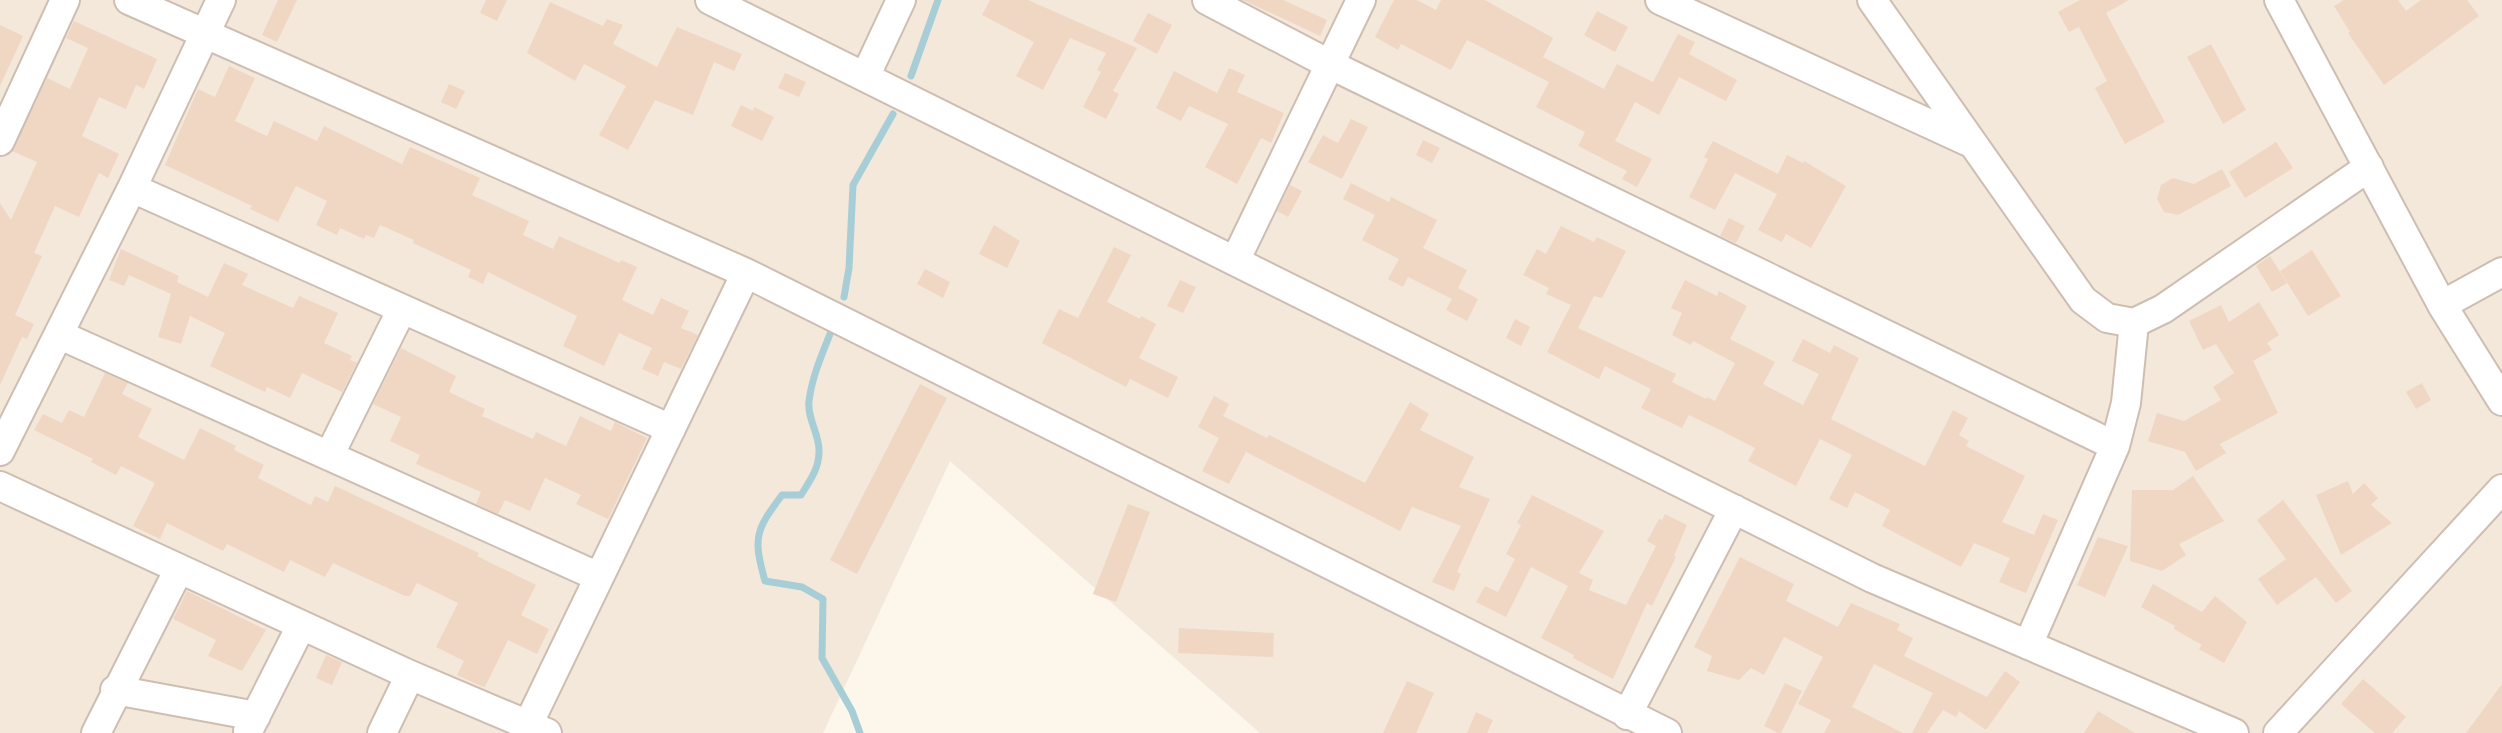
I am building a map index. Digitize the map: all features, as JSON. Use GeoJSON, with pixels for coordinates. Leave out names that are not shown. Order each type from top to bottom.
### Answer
{"type":"FeatureCollection","features":[{"type":"Feature","properties":{"kind":"street"},"geometry":{"type":"LineString","coordinates":[[0,141],[65,0]]}},
{"type":"Feature","properties":{"kind":"street"},"geometry":{"type":"LineString","coordinates":[[129,0],[203,35],[746,273],[1667,733]]}},
{"type":"Feature","properties":{"kind":"street"},"geometry":{"type":"LineString","coordinates":[[0,451],[132,188],[220,0]]}},
{"type":"Feature","properties":{"kind":"street"},"geometry":{"type":"LineString","coordinates":[[710,0],[1872,578],[2234,733]]}},
{"type":"Feature","properties":{"kind":"street"},"geometry":{"type":"LineString","coordinates":[[865,77],[901,0]]}},
{"type":"Feature","properties":{"kind":"street"},"geometry":{"type":"LineString","coordinates":[[1207,0],[1329,64],[2115,446]]}},
{"type":"Feature","properties":{"kind":"street"},"geometry":{"type":"LineString","coordinates":[[1235,261],[1361,0]]}},
{"type":"Feature","properties":{"kind":"street"},"geometry":{"type":"LineString","coordinates":[[1660,0],[1971,143]]}},
{"type":"Feature","properties":{"kind":"street"},"geometry":{"type":"LineString","coordinates":[[1872,0],[2083,300],[2107,318],[2134,323],[2163,309],[2369,167]]}},
{"type":"Feature","properties":{"kind":"street"},"geometry":{"type":"LineString","coordinates":[[2279,0],[2442,305],[2502,401]]}},
{"type":"Feature","properties":{"kind":"street"},"geometry":{"type":"LineString","coordinates":[[132,188],[671,429]]}},
{"type":"Feature","properties":{"kind":"street"},"geometry":{"type":"LineString","coordinates":[[2442,305],[2502,272]]}},
{"type":"Feature","properties":{"kind":"street"},"geometry":{"type":"LineString","coordinates":[[0,486],[301,626],[533,730],[599,577],[746,273]]}},
{"type":"Feature","properties":{"kind":"street"},"geometry":{"type":"LineString","coordinates":[[329,456],[402,309]]}},
{"type":"Feature","properties":{"kind":"street"},"geometry":{"type":"LineString","coordinates":[[2028,645],[2115,446],[2126,403],[2134,323]]}},
{"type":"Feature","properties":{"kind":"street"},"geometry":{"type":"LineString","coordinates":[[60,335],[599,577]]}},
{"type":"Feature","properties":{"kind":"street"},"geometry":{"type":"LineString","coordinates":[[2278,733],[2502,489]]}},
{"type":"Feature","properties":{"kind":"street"},"geometry":{"type":"LineString","coordinates":[[1627,715],[1734,509]]}},
{"type":"Feature","properties":{"kind":"street"},"geometry":{"type":"LineString","coordinates":[[96,733],[115,690],[179,569]]}},
{"type":"Feature","properties":{"kind":"street"},"geometry":{"type":"LineString","coordinates":[[115,690],[251,724],[301,626]]}},
{"type":"Feature","properties":{"kind":"street"},"geometry":{"type":"LineString","coordinates":[[382,733],[411,675]]}},
{"type":"Feature","properties":{"kind":"shaded area"},"geometry":{"type":"Polygon","coordinates":[[[0,0],[2502,0],[2502,733],[1260,733],[950,461],[823,733],[0,733],[0,0]]]}},
{"type":"Feature","properties":{"kind":"building"},"geometry":{"type":"Polygon","coordinates":[[[278,0],[297,0],[277,42],[262,35],[278,0]]]}},
{"type":"Feature","properties":{"kind":"building"},"geometry":{"type":"Polygon","coordinates":[[[486,0],[507,0],[497,21],[480,13],[486,0]]]}},
{"type":"Feature","properties":{"kind":"building"},"geometry":{"type":"Polygon","coordinates":[[[990,0],[1028,0],[1137,48],[1113,91],[1119,94],[1106,119],[1083,107],[1101,72],[1097,70],[1106,53],[1070,38],[1043,90],[1016,76],[1034,42],[982,15],[990,0]]]}},
{"type":"Feature","properties":{"kind":"building"},"geometry":{"type":"Polygon","coordinates":[[[1243,0],[1283,0],[1327,20],[1320,36],[1243,0]]]}},
{"type":"Feature","properties":{"kind":"building"},"geometry":{"type":"Polygon","coordinates":[[[1394,0],[1417,0],[1436,10],[1441,0],[1485,0],[1553,38],[1543,57],[1604,89],[1617,64],[1653,82],[1678,34],[1695,42],[1689,54],[1737,80],[1726,101],[1679,77],[1659,115],[1635,102],[1615,141],[1652,159],[1637,187],[1622,179],[1627,171],[1578,146],[1585,132],[1536,107],[1549,82],[1467,40],[1451,70],[1401,44],[1398,50],[1375,37],[1394,0]]]}},
{"type":"Feature","properties":{"kind":"building"},"geometry":{"type":"Polygon","coordinates":[[[2080,0],[2129,0],[2106,13],[2165,122],[2125,144],[2095,88],[2107,81],[2079,27],[2069,32],[2058,12],[2080,0]]]}},
{"type":"Feature","properties":{"kind":"building"},"geometry":{"type":"Polygon","coordinates":[[[2344,0],[2398,0],[2406,11],[2421,0],[2467,0],[2479,16],[2384,85],[2348,33],[2350,32],[2334,6],[2344,0]]]}},
{"type":"Feature","properties":{"kind":"building"},"geometry":{"type":"Polygon","coordinates":[[[550,2],[603,26],[607,19],[623,25],[613,44],[657,67],[677,27],[742,54],[734,71],[714,62],[693,115],[655,100],[628,150],[599,135],[626,86],[584,64],[575,81],[527,53],[550,2]]]}},
{"type":"Feature","properties":{"kind":"building"},"geometry":{"type":"Polygon","coordinates":[[[1597,11],[1628,27],[1615,52],[1584,35],[1597,11]]]}},
{"type":"Feature","properties":{"kind":"building"},"geometry":{"type":"Polygon","coordinates":[[[1148,13],[1172,25],[1157,54],[1133,41],[1148,13]]]}},
{"type":"Feature","properties":{"kind":"building"},"geometry":{"type":"Polygon","coordinates":[[[74,21],[157,59],[144,89],[136,85],[126,109],[99,97],[82,136],[119,154],[108,178],[99,173],[79,217],[55,206],[34,253],[42,256],[15,315],[34,324],[27,339],[22,337],[0,385],[0,203],[11,220],[37,162],[12,151],[47,78],[70,89],[88,48],[66,38],[74,21]]]}},
{"type":"Feature","properties":{"kind":"building"},"geometry":{"type":"Polygon","coordinates":[[[0,25],[23,36],[0,86],[0,25]]]}},
{"type":"Feature","properties":{"kind":"building"},"geometry":{"type":"Polygon","coordinates":[[[2211,44],[2246,110],[2223,124],[2187,57],[2211,44]]]}},
{"type":"Feature","properties":{"kind":"building"},"geometry":{"type":"Polygon","coordinates":[[[229,66],[255,78],[235,121],[267,136],[274,121],[317,141],[324,126],[402,164],[410,147],[480,178],[472,195],[529,221],[523,235],[553,249],[559,236],[620,263],[621,260],[637,267],[622,300],[653,315],[661,298],[689,311],[681,328],[698,335],[681,369],[664,362],[658,376],[642,369],[652,348],[619,333],[604,366],[563,346],[577,316],[488,272],[483,284],[468,277],[471,270],[380,225],[374,238],[366,235],[364,239],[340,228],[337,235],[316,225],[327,201],[296,186],[278,222],[250,209],[252,206],[165,165],[198,89],[215,97],[229,66]]]}},
{"type":"Feature","properties":{"kind":"building"},"geometry":{"type":"Polygon","coordinates":[[[1229,68],[1245,75],[1237,92],[1284,113],[1271,143],[1261,138],[1237,184],[1205,167],[1228,124],[1189,106],[1181,121],[1156,108],[1174,71],[1217,93],[1229,68]]]}},
{"type":"Feature","properties":{"kind":"building"},"geometry":{"type":"Polygon","coordinates":[[[785,73],[806,82],[799,97],[778,88],[785,73]]]}},
{"type":"Feature","properties":{"kind":"building"},"geometry":{"type":"Polygon","coordinates":[[[449,84],[465,91],[456,109],[441,102],[449,84]]]}},
{"type":"Feature","properties":{"kind":"building"},"geometry":{"type":"Polygon","coordinates":[[[741,105],[753,111],[754,107],[774,117],[762,141],[731,126],[741,105]]]}},
{"type":"Feature","properties":{"kind":"building"},"geometry":{"type":"Polygon","coordinates":[[[1351,119],[1368,127],[1342,179],[1308,162],[1323,135],[1338,143],[1351,119]]]}},
{"type":"Feature","properties":{"kind":"building"},"geometry":{"type":"Polygon","coordinates":[[[1423,140],[1440,148],[1432,163],[1416,155],[1423,140]]]}},
{"type":"Feature","properties":{"kind":"building"},"geometry":{"type":"Polygon","coordinates":[[[1713,141],[1778,174],[1787,155],[1803,163],[1804,161],[1846,186],[1811,248],[1786,234],[1782,242],[1758,230],[1777,194],[1735,173],[1715,210],[1689,197],[1708,159],[1704,157],[1713,141]]]}},
{"type":"Feature","properties":{"kind":"building"},"geometry":{"type":"Polygon","coordinates":[[[2276,142],[2293,168],[2245,198],[2229,172],[2276,142]]]}},
{"type":"Feature","properties":{"kind":"building"},"geometry":{"type":"Polygon","coordinates":[[[2222,169],[2231,186],[2178,215],[2164,212],[2157,199],[2161,185],[2173,178],[2194,184],[2222,169]]]}},
{"type":"Feature","properties":{"kind":"building"},"geometry":{"type":"Polygon","coordinates":[[[1351,183],[1389,202],[1391,197],[1437,220],[1423,248],[1467,270],[1458,288],[1478,299],[1467,321],[1446,310],[1452,299],[1408,277],[1403,287],[1388,279],[1399,259],[1362,240],[1375,215],[1343,199],[1351,183]]]}},
{"type":"Feature","properties":{"kind":"building"},"geometry":{"type":"Polygon","coordinates":[[[1290,185],[1302,191],[1288,217],[1277,211],[1290,185]]]}},
{"type":"Feature","properties":{"kind":"building"},"geometry":{"type":"Polygon","coordinates":[[[1729,218],[1745,226],[1736,243],[1720,236],[1729,218]]]}},
{"type":"Feature","properties":{"kind":"building"},"geometry":{"type":"Polygon","coordinates":[[[994,225],[1020,241],[1007,268],[979,254],[994,225]]]}},
{"type":"Feature","properties":{"kind":"building"},"geometry":{"type":"Polygon","coordinates":[[[1561,226],[1594,242],[1597,237],[1626,251],[1602,298],[1594,296],[1578,328],[1676,374],[1672,382],[1706,399],[1707,397],[1715,401],[1735,363],[1693,341],[1691,345],[1672,335],[1682,313],[1671,308],[1685,280],[1717,296],[1719,291],[1747,306],[1730,339],[1775,362],[1763,384],[1803,405],[1819,374],[1792,361],[1803,339],[1830,353],[1834,345],[1859,358],[1831,419],[1925,466],[1953,410],[1968,418],[1959,435],[1969,441],[1966,446],[2025,476],[2002,522],[2034,535],[2043,514],[2058,520],[2026,593],[1999,582],[2010,558],[1974,543],[1961,567],[1882,526],[1890,510],[1855,492],[1847,508],[1829,499],[1852,455],[1820,439],[1796,486],[1748,461],[1755,448],[1718,429],[1689,415],[1682,428],[1641,408],[1651,389],[1605,366],[1599,379],[1547,352],[1571,305],[1546,294],[1549,288],[1523,275],[1537,249],[1546,254],[1561,226]]]}},
{"type":"Feature","properties":{"kind":"building"},"geometry":{"type":"Polygon","coordinates":[[[1114,247],[1131,255],[1107,302],[1140,319],[1141,316],[1156,324],[1139,358],[1178,377],[1168,398],[1130,379],[1126,387],[1042,343],[1059,309],[1078,318],[1114,247]]]}},
{"type":"Feature","properties":{"kind":"building"},"geometry":{"type":"Polygon","coordinates":[[[121,249],[179,276],[177,282],[208,297],[224,263],[248,274],[242,285],[293,308],[299,296],[338,313],[324,343],[352,356],[350,360],[357,363],[342,392],[302,373],[290,398],[267,387],[265,392],[210,366],[225,333],[190,316],[181,344],[158,337],[172,291],[171,294],[129,275],[124,286],[109,280],[121,249]]]}},
{"type":"Feature","properties":{"kind":"building"},"geometry":{"type":"Polygon","coordinates":[[[2312,250],[2341,296],[2308,316],[2280,271],[2312,250]]]}},
{"type":"Feature","properties":{"kind":"building"},"geometry":{"type":"Polygon","coordinates":[[[2270,256],[2287,283],[2272,292],[2256,266],[2270,256]]]}},
{"type":"Feature","properties":{"kind":"building"},"geometry":{"type":"Polygon","coordinates":[[[925,269],[950,282],[943,298],[917,284],[925,269]]]}},
{"type":"Feature","properties":{"kind":"building"},"geometry":{"type":"Polygon","coordinates":[[[1180,280],[1196,287],[1183,313],[1167,306],[1180,280]]]}},
{"type":"Feature","properties":{"kind":"building"},"geometry":{"type":"Polygon","coordinates":[[[2259,302],[2279,335],[2267,343],[2272,350],[2253,361],[2278,413],[2220,444],[2226,453],[2196,471],[2185,452],[2148,441],[2157,413],[2184,421],[2221,400],[2213,387],[2234,373],[2216,344],[2203,350],[2189,321],[2221,305],[2229,322],[2259,302]]]}},
{"type":"Feature","properties":{"kind":"building"},"geometry":{"type":"Polygon","coordinates":[[[1515,319],[1530,327],[1521,346],[1506,338],[1515,319]]]}},
{"type":"Feature","properties":{"kind":"building"},"geometry":{"type":"Polygon","coordinates":[[[401,348],[456,376],[449,392],[485,409],[482,416],[533,439],[536,432],[566,446],[580,416],[611,431],[615,422],[647,438],[608,519],[576,504],[581,495],[545,478],[530,511],[505,500],[498,514],[476,504],[481,492],[416,464],[420,455],[390,441],[401,417],[373,404],[401,348]]]}},
{"type":"Feature","properties":{"kind":"building"},"geometry":{"type":"Polygon","coordinates":[[[105,373],[128,383],[122,394],[152,409],[138,437],[184,460],[200,428],[236,446],[234,450],[264,465],[258,478],[311,505],[315,496],[328,502],[335,486],[479,553],[477,556],[536,585],[521,615],[549,629],[537,654],[508,640],[485,687],[481,686],[457,675],[464,661],[436,647],[458,603],[417,583],[410,596],[405,596],[333,563],[325,577],[290,560],[284,572],[227,544],[223,551],[167,523],[160,539],[133,526],[155,483],[121,466],[116,475],[91,462],[93,459],[34,430],[43,414],[62,423],[69,410],[84,417],[105,373]]]}},
{"type":"Feature","properties":{"kind":"building"},"geometry":{"type":"Polygon","coordinates":[[[2422,383],[2431,400],[2416,409],[2406,392],[2422,383]]]}},
{"type":"Feature","properties":{"kind":"building"},"geometry":{"type":"Polygon","coordinates":[[[920,384],[947,398],[857,574],[830,560],[920,384]]]}},
{"type":"Feature","properties":{"kind":"building"},"geometry":{"type":"Polygon","coordinates":[[[1214,396],[1229,404],[1223,416],[1267,438],[1269,435],[1365,483],[1410,402],[1429,414],[1420,430],[1474,457],[1459,487],[1490,499],[1457,572],[1461,574],[1454,591],[1432,582],[1461,526],[1412,507],[1400,531],[1246,452],[1229,484],[1202,471],[1219,438],[1198,427],[1214,396]]]}},
{"type":"Feature","properties":{"kind":"building"},"geometry":{"type":"Polygon","coordinates":[[[2193,476],[2224,521],[2179,544],[2186,555],[2162,571],[2130,561],[2132,490],[2173,490],[2193,476]]]}},
{"type":"Feature","properties":{"kind":"building"},"geometry":{"type":"Polygon","coordinates":[[[2348,481],[2353,494],[2364,483],[2378,498],[2371,505],[2392,523],[2341,555],[2316,495],[2348,481]]]}},
{"type":"Feature","properties":{"kind":"building"},"geometry":{"type":"Polygon","coordinates":[[[1532,495],[1604,531],[1579,573],[1593,580],[1589,590],[1626,605],[1656,546],[1647,541],[1659,519],[1662,520],[1665,514],[1687,525],[1674,556],[1676,557],[1652,606],[1647,603],[1613,679],[1541,638],[1568,586],[1531,567],[1506,617],[1476,602],[1485,586],[1498,592],[1515,559],[1506,554],[1521,525],[1517,523],[1532,495]]]}},
{"type":"Feature","properties":{"kind":"building"},"geometry":{"type":"Polygon","coordinates":[[[2283,500],[2352,591],[2336,603],[2316,577],[2277,605],[2258,579],[2286,559],[2257,520],[2283,500]]]}},
{"type":"Feature","properties":{"kind":"building"},"geometry":{"type":"Polygon","coordinates":[[[1128,504],[1150,512],[1116,602],[1093,594],[1128,504]]]}},
{"type":"Feature","properties":{"kind":"building"},"geometry":{"type":"Polygon","coordinates":[[[2098,537],[2128,546],[2105,597],[2077,585],[2098,537]]]}},
{"type":"Feature","properties":{"kind":"building"},"geometry":{"type":"Polygon","coordinates":[[[1740,557],[1794,584],[1786,601],[1838,627],[1851,603],[1900,624],[1897,630],[1913,638],[1904,656],[1987,697],[2005,671],[2020,682],[1986,730],[1959,711],[1956,717],[1943,710],[1927,733],[1912,733],[1933,693],[1874,664],[1852,707],[1903,733],[1824,733],[1831,720],[1798,704],[1823,657],[1784,637],[1764,675],[1751,668],[1739,680],[1707,671],[1712,656],[1694,647],[1740,557]]]}},
{"type":"Feature","properties":{"kind":"building"},"geometry":{"type":"Polygon","coordinates":[[[2153,584],[2202,612],[2215,596],[2247,622],[2224,663],[2199,649],[2202,645],[2174,629],[2175,626],[2141,607],[2153,584]]]}},
{"type":"Feature","properties":{"kind":"building"},"geometry":{"type":"Polygon","coordinates":[[[187,591],[266,630],[242,671],[208,656],[216,640],[173,619],[187,591]]]}},
{"type":"Feature","properties":{"kind":"building"},"geometry":{"type":"Polygon","coordinates":[[[1179,628],[1274,633],[1273,657],[1178,653],[1179,628]]]}},
{"type":"Feature","properties":{"kind":"building"},"geometry":{"type":"Polygon","coordinates":[[[326,655],[342,662],[332,685],[316,678],[326,655]]]}},
{"type":"Feature","properties":{"kind":"building"},"geometry":{"type":"Polygon","coordinates":[[[2363,679],[2406,717],[2392,733],[2375,733],[2341,704],[2363,679]]]}},
{"type":"Feature","properties":{"kind":"building"},"geometry":{"type":"Polygon","coordinates":[[[1407,681],[1434,693],[1416,733],[1383,733],[1407,681]]]}},
{"type":"Feature","properties":{"kind":"building"},"geometry":{"type":"Polygon","coordinates":[[[1785,683],[1802,691],[1781,733],[1778,733],[1764,726],[1785,683]]]}},
{"type":"Feature","properties":{"kind":"building"},"geometry":{"type":"Polygon","coordinates":[[[2502,684],[2502,733],[2466,733],[2502,684]]]}},
{"type":"Feature","properties":{"kind":"building"},"geometry":{"type":"Polygon","coordinates":[[[2098,711],[2135,733],[2084,733],[2098,711]]]}},
{"type":"Feature","properties":{"kind":"building"},"geometry":{"type":"Polygon","coordinates":[[[1476,712],[1493,720],[1487,733],[1467,733],[1476,712]]]}},
{"type":"Feature","properties":{"kind":"waterway"},"geometry":{"type":"LineString","coordinates":[[911,76],[938,0]]}},
{"type":"Feature","properties":{"kind":"waterway"},"geometry":{"type":"LineString","coordinates":[[844,297],[849,268],[853,185],[893,114]]}},
{"type":"Feature","properties":{"kind":"waterway"},"geometry":{"type":"LineString","coordinates":[[832,329],[810,392],[809,408],[819,446],[816,469],[801,495],[782,495],[766,518],[758,544],[765,581],[802,587],[823,599],[822,658],[852,711],[860,733]]}}]}
